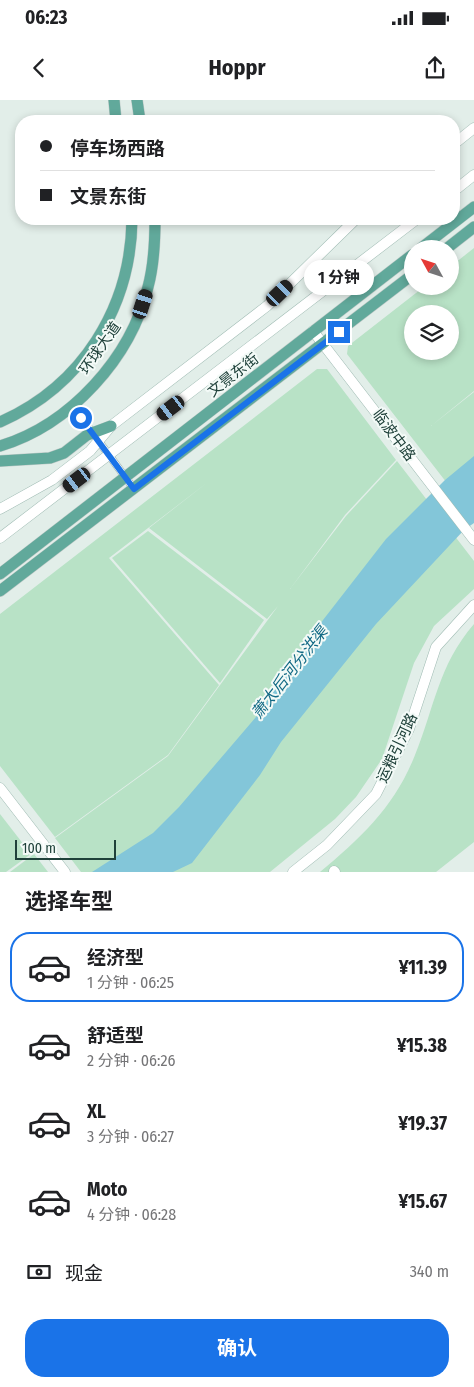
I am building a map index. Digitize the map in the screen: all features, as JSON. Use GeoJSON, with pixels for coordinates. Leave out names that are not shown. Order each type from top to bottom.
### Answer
{"type":"FeatureCollection","features":[{"type":"Feature","properties":{"kind":"main road"},"geometry":{"type":"LineString","coordinates":[[114,100],[115,115]]}},
{"type":"Feature","properties":{"kind":"main road"},"geometry":{"type":"LineString","coordinates":[[137,100],[139,115]]}},
{"type":"Feature","properties":{"kind":"main road"},"geometry":{"type":"LineString","coordinates":[[460,218],[474,207]]}},
{"type":"Feature","properties":{"kind":"main road","name":"环球大道"},"geometry":{"type":"LineString","coordinates":[[0,422],[35,404],[58,386],[96,344],[110,320],[120,294],[127,267],[131,225]]}},
{"type":"Feature","properties":{"kind":"main road","name":"环球大道"},"geometry":{"type":"LineString","coordinates":[[0,446],[38,429],[72,405],[90,388],[112,362],[136,321],[151,272],[155,225]]}},
{"type":"Feature","properties":{"kind":"main road"},"geometry":{"type":"LineString","coordinates":[[432,240],[451,225]]}},
{"type":"Feature","properties":{"kind":"main road"},"geometry":{"type":"LineString","coordinates":[[457,240],[474,227]]}},
{"type":"Feature","properties":{"kind":"main road","name":"文景东街"},"geometry":{"type":"LineString","coordinates":[[0,574],[404,261]]}},
{"type":"Feature","properties":{"kind":"main road","name":"文景东街"},"geometry":{"type":"LineString","coordinates":[[0,591],[404,281]]}},
{"type":"Feature","properties":{"kind":"main road"},"geometry":{"type":"LineString","coordinates":[[0,461],[50,458],[96,437],[111,426]]}},
{"type":"Feature","properties":{"kind":"street"},"geometry":{"type":"LineString","coordinates":[[460,139],[474,128]]}},
{"type":"Feature","properties":{"kind":"street"},"geometry":{"type":"LineString","coordinates":[[460,186],[474,175]]}},
{"type":"Feature","properties":{"kind":"street"},"geometry":{"type":"LineString","coordinates":[[111,426],[267,306],[350,225]]}},
{"type":"Feature","properties":{"kind":"street"},"geometry":{"type":"LineString","coordinates":[[0,538],[409,225]]}},
{"type":"Feature","properties":{"kind":"street","name":"临波中路"},"geometry":{"type":"LineString","coordinates":[[313,331],[422,470],[474,540]]}},
{"type":"Feature","properties":{"kind":"street"},"geometry":{"type":"LineString","coordinates":[[72,405],[134,489]]}},
{"type":"Feature","properties":{"kind":"street"},"geometry":{"type":"LineString","coordinates":[[0,509],[52,480],[90,451],[96,437]]}},
{"type":"Feature","properties":{"kind":"street","name":"运粮引河路"},"geometry":{"type":"LineString","coordinates":[[293,872],[327,845],[376,794],[409,730],[436,647],[474,605]]}},
{"type":"Feature","properties":{"kind":"street"},"geometry":{"type":"LineString","coordinates":[[0,788],[62,869]]}},
{"type":"Feature","properties":{"kind":"green space"},"geometry":{"type":"Polygon","coordinates":[[[474,248],[474,391],[431,426],[474,392],[474,518],[347,354],[348,346],[413,295],[459,295],[459,260],[474,248]]]}},
{"type":"Feature","properties":{"kind":"green space"},"geometry":{"type":"Polygon","coordinates":[[[317,369],[327,369],[396,460],[345,515],[290,589],[346,516],[397,461],[474,561],[474,589],[434,626],[414,663],[382,759],[356,797],[335,819],[270,872],[81,872],[55,838],[168,756],[278,606],[267,619],[149,528],[208,482],[109,558],[219,685],[168,755],[55,837],[0,766],[0,614],[317,369]]]}},
{"type":"Feature","properties":{"kind":"green space"},"geometry":{"type":"Polygon","coordinates":[[[148,531],[264,620],[220,683],[112,558],[148,531]]]}},
{"type":"Feature","properties":{"kind":"green space"},"geometry":{"type":"Polygon","coordinates":[[[474,624],[474,842],[436,872],[320,872],[363,833],[397,790],[415,755],[438,687],[452,655],[474,624]]]}},
{"type":"Feature","properties":{"kind":"green space"},"geometry":{"type":"Polygon","coordinates":[[[0,814],[31,854],[6,872],[0,872],[0,814]]]}},
{"type":"Feature","properties":{"kind":"green space"},"geometry":{"type":"Polygon","coordinates":[[[34,854],[48,872],[10,872],[34,854]]]}},
{"type":"Feature","properties":{"kind":"water","name":"萧太后河分洪渠"},"geometry":{"type":"Polygon","coordinates":[[[474,456],[474,523],[464,530],[376,624],[281,742],[260,775],[192,863],[173,872],[92,872],[153,833],[179,807],[256,717],[323,620],[386,539],[445,480],[474,456]]]}},
{"type":"Feature","properties":{"kind":"route"},"geometry":{"type":"LineString","coordinates":[[81,418],[134,489],[339,332]]}}]}
